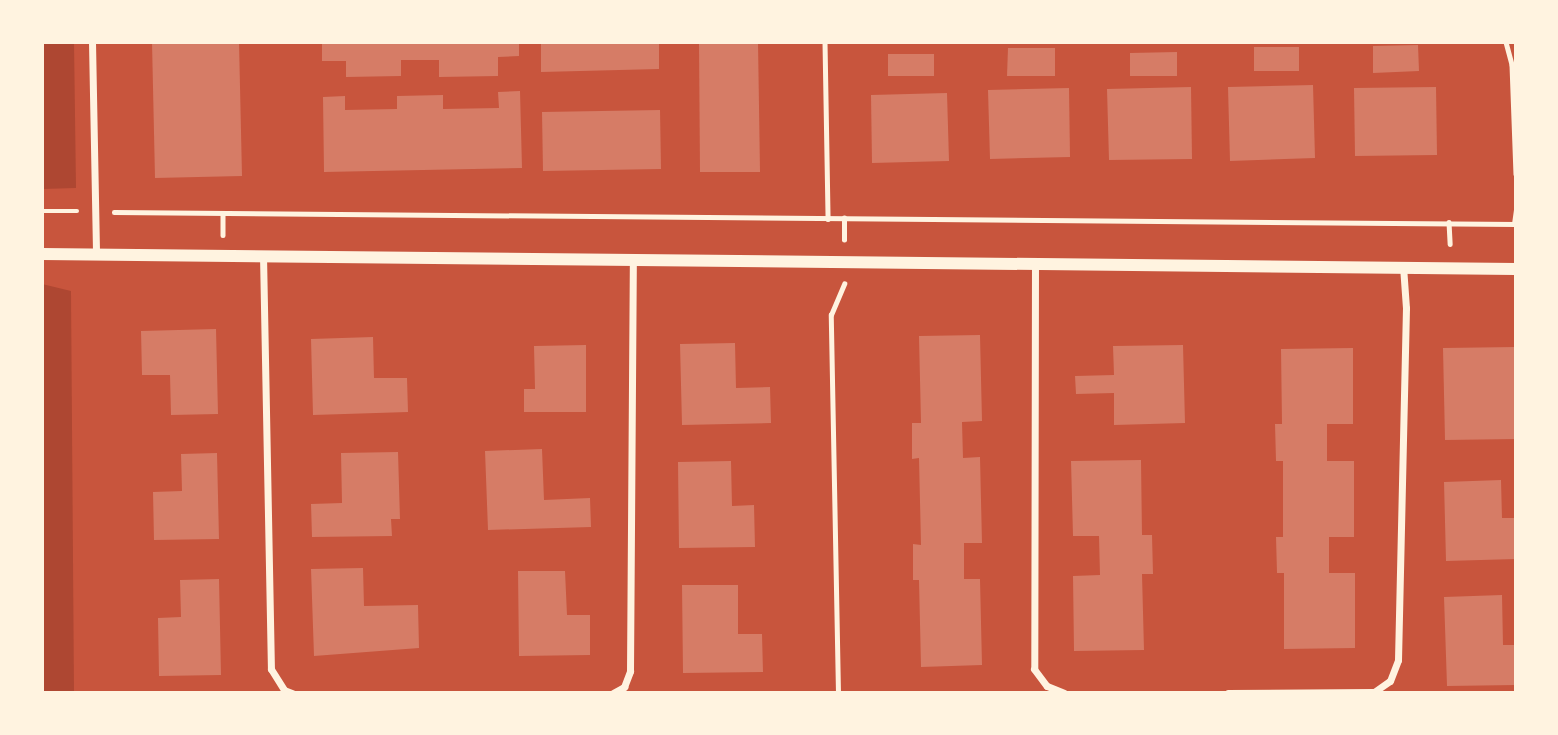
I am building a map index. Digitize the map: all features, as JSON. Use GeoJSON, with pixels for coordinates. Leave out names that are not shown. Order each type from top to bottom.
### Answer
{"type":"FeatureCollection","features":[{"type":"Feature","properties":{"kind":"street"},"geometry":{"type":"LineString","coordinates":[[92,42],[96,254]]}},
{"type":"Feature","properties":{"kind":"street"},"geometry":{"type":"LineString","coordinates":[[42,254],[1035,262],[1516,269]]}},
{"type":"Feature","properties":{"kind":"street"},"geometry":{"type":"LineString","coordinates":[[262,255],[271,669],[284,690],[292,693]]}},
{"type":"Feature","properties":{"kind":"street"},"geometry":{"type":"LineString","coordinates":[[613,693],[624,687],[630,671],[633,260]]}},
{"type":"Feature","properties":{"kind":"street"},"geometry":{"type":"LineString","coordinates":[[1035,262],[1034,669],[1047,686],[1064,693]]}},
{"type":"Feature","properties":{"kind":"street"},"geometry":{"type":"LineString","coordinates":[[1228,693],[1374,692],[1390,681],[1398,660],[1406,307],[1403,266]]}},
{"type":"Feature","properties":{"kind":"path"},"geometry":{"type":"LineString","coordinates":[[825,42],[828,219]]}},
{"type":"Feature","properties":{"kind":"path"},"geometry":{"type":"LineString","coordinates":[[1506,42],[1513,65],[1516,174]]}},
{"type":"Feature","properties":{"kind":"path"},"geometry":{"type":"LineString","coordinates":[[117,212],[1515,224],[1516,210]]}},
{"type":"Feature","properties":{"kind":"path"},"geometry":{"type":"LineString","coordinates":[[42,211],[72,211]]}},
{"type":"Feature","properties":{"kind":"path"},"geometry":{"type":"LineString","coordinates":[[223,214],[223,236]]}},
{"type":"Feature","properties":{"kind":"path"},"geometry":{"type":"LineString","coordinates":[[844,217],[844,246]]}},
{"type":"Feature","properties":{"kind":"path"},"geometry":{"type":"LineString","coordinates":[[1449,222],[1450,244]]}},
{"type":"Feature","properties":{"kind":"path"},"geometry":{"type":"LineString","coordinates":[[838,693],[831,315],[844,279]]}},
{"type":"Feature","properties":{"kind":"shaded area"},"geometry":{"type":"Polygon","coordinates":[[[42,42],[74,42],[76,188],[42,189],[42,42]]]}},
{"type":"Feature","properties":{"kind":"shaded area"},"geometry":{"type":"Polygon","coordinates":[[[42,284],[71,291],[74,693],[42,693],[42,284]]]}},
{"type":"Feature","properties":{"kind":"building"},"geometry":{"type":"Polygon","coordinates":[[[152,42],[239,42],[242,176],[155,178],[152,42]]]}},
{"type":"Feature","properties":{"kind":"building"},"geometry":{"type":"Polygon","coordinates":[[[322,42],[519,42],[519,56],[498,57],[498,76],[439,77],[439,60],[401,60],[401,76],[346,77],[346,61],[322,61],[322,42]]]}},
{"type":"Feature","properties":{"kind":"building"},"geometry":{"type":"Polygon","coordinates":[[[659,42],[659,69],[541,72],[541,43],[659,42]]]}},
{"type":"Feature","properties":{"kind":"building"},"geometry":{"type":"Polygon","coordinates":[[[699,42],[758,42],[760,172],[700,172],[699,42]]]}},
{"type":"Feature","properties":{"kind":"building"},"geometry":{"type":"Polygon","coordinates":[[[1418,45],[1419,71],[1373,73],[1373,46],[1418,45]]]}},
{"type":"Feature","properties":{"kind":"building"},"geometry":{"type":"Polygon","coordinates":[[[1254,47],[1299,47],[1299,71],[1254,71],[1254,47]]]}},
{"type":"Feature","properties":{"kind":"building"},"geometry":{"type":"Polygon","coordinates":[[[1008,48],[1055,48],[1055,76],[1007,76],[1008,48]]]}},
{"type":"Feature","properties":{"kind":"building"},"geometry":{"type":"Polygon","coordinates":[[[1177,52],[1177,76],[1130,76],[1130,53],[1177,52]]]}},
{"type":"Feature","properties":{"kind":"building"},"geometry":{"type":"Polygon","coordinates":[[[888,54],[934,54],[934,76],[888,76],[888,54]]]}},
{"type":"Feature","properties":{"kind":"building"},"geometry":{"type":"Polygon","coordinates":[[[1313,85],[1315,158],[1230,161],[1228,87],[1313,85]]]}},
{"type":"Feature","properties":{"kind":"building"},"geometry":{"type":"Polygon","coordinates":[[[1191,87],[1192,159],[1109,160],[1107,89],[1191,87]]]}},
{"type":"Feature","properties":{"kind":"building"},"geometry":{"type":"Polygon","coordinates":[[[1436,87],[1437,155],[1355,156],[1354,88],[1436,87]]]}},
{"type":"Feature","properties":{"kind":"building"},"geometry":{"type":"Polygon","coordinates":[[[1069,88],[1070,157],[990,159],[988,90],[1069,88]]]}},
{"type":"Feature","properties":{"kind":"building"},"geometry":{"type":"Polygon","coordinates":[[[520,91],[522,168],[324,172],[323,97],[345,96],[345,110],[397,109],[397,96],[443,95],[443,109],[499,108],[498,92],[520,91]]]}},
{"type":"Feature","properties":{"kind":"building"},"geometry":{"type":"Polygon","coordinates":[[[947,93],[949,161],[872,163],[871,95],[947,93]]]}},
{"type":"Feature","properties":{"kind":"building"},"geometry":{"type":"Polygon","coordinates":[[[660,110],[661,169],[543,171],[542,112],[660,110]]]}},
{"type":"Feature","properties":{"kind":"building"},"geometry":{"type":"Polygon","coordinates":[[[216,329],[218,414],[171,415],[170,375],[142,375],[141,331],[216,329]]]}},
{"type":"Feature","properties":{"kind":"building"},"geometry":{"type":"Polygon","coordinates":[[[980,335],[982,421],[962,422],[963,458],[980,457],[982,543],[964,543],[964,579],[980,579],[982,665],[921,667],[919,580],[913,580],[913,544],[921,545],[919,458],[912,459],[912,423],[921,423],[919,336],[980,335]]]}},
{"type":"Feature","properties":{"kind":"building"},"geometry":{"type":"Polygon","coordinates":[[[373,337],[374,378],[407,378],[408,412],[313,415],[311,339],[373,337]]]}},
{"type":"Feature","properties":{"kind":"building"},"geometry":{"type":"Polygon","coordinates":[[[735,343],[736,388],[770,387],[771,423],[682,425],[680,344],[735,343]]]}},
{"type":"Feature","properties":{"kind":"building"},"geometry":{"type":"Polygon","coordinates":[[[586,345],[586,412],[524,412],[524,389],[535,389],[534,346],[586,345]]]}},
{"type":"Feature","properties":{"kind":"building"},"geometry":{"type":"Polygon","coordinates":[[[1183,345],[1185,423],[1114,425],[1114,393],[1076,394],[1075,376],[1114,375],[1113,346],[1183,345]]]}},
{"type":"Feature","properties":{"kind":"building"},"geometry":{"type":"Polygon","coordinates":[[[1516,347],[1516,439],[1445,440],[1443,348],[1516,347]]]}},
{"type":"Feature","properties":{"kind":"building"},"geometry":{"type":"Polygon","coordinates":[[[1353,348],[1353,424],[1327,424],[1327,461],[1354,461],[1354,537],[1329,537],[1329,573],[1355,573],[1355,648],[1284,649],[1284,573],[1277,573],[1276,537],[1283,537],[1283,461],[1276,461],[1275,424],[1282,424],[1281,349],[1353,348]]]}},
{"type":"Feature","properties":{"kind":"building"},"geometry":{"type":"Polygon","coordinates":[[[542,449],[544,500],[590,498],[591,527],[488,530],[485,451],[542,449]]]}},
{"type":"Feature","properties":{"kind":"building"},"geometry":{"type":"Polygon","coordinates":[[[398,452],[400,519],[391,519],[392,536],[312,537],[311,504],[342,503],[341,453],[398,452]]]}},
{"type":"Feature","properties":{"kind":"building"},"geometry":{"type":"Polygon","coordinates":[[[217,453],[219,539],[154,540],[153,492],[182,491],[181,454],[217,453]]]}},
{"type":"Feature","properties":{"kind":"building"},"geometry":{"type":"Polygon","coordinates":[[[1141,460],[1142,535],[1152,535],[1153,574],[1142,574],[1144,650],[1074,651],[1073,576],[1100,575],[1099,536],[1073,536],[1071,461],[1141,460]]]}},
{"type":"Feature","properties":{"kind":"building"},"geometry":{"type":"Polygon","coordinates":[[[731,461],[732,506],[754,505],[755,547],[679,548],[678,462],[731,461]]]}},
{"type":"Feature","properties":{"kind":"building"},"geometry":{"type":"Polygon","coordinates":[[[1501,480],[1502,518],[1516,518],[1516,559],[1446,561],[1444,482],[1501,480]]]}},
{"type":"Feature","properties":{"kind":"building"},"geometry":{"type":"Polygon","coordinates":[[[363,568],[364,606],[418,605],[419,648],[314,656],[311,569],[363,568]]]}},
{"type":"Feature","properties":{"kind":"building"},"geometry":{"type":"Polygon","coordinates":[[[518,571],[565,571],[567,615],[590,615],[590,655],[519,656],[518,571]]]}},
{"type":"Feature","properties":{"kind":"building"},"geometry":{"type":"Polygon","coordinates":[[[219,579],[221,675],[159,676],[158,618],[181,617],[180,580],[219,579]]]}},
{"type":"Feature","properties":{"kind":"building"},"geometry":{"type":"Polygon","coordinates":[[[682,585],[738,585],[738,634],[762,634],[763,672],[683,673],[682,585]]]}},
{"type":"Feature","properties":{"kind":"building"},"geometry":{"type":"Polygon","coordinates":[[[1502,595],[1503,645],[1516,645],[1516,685],[1447,686],[1444,597],[1502,595]]]}}]}
